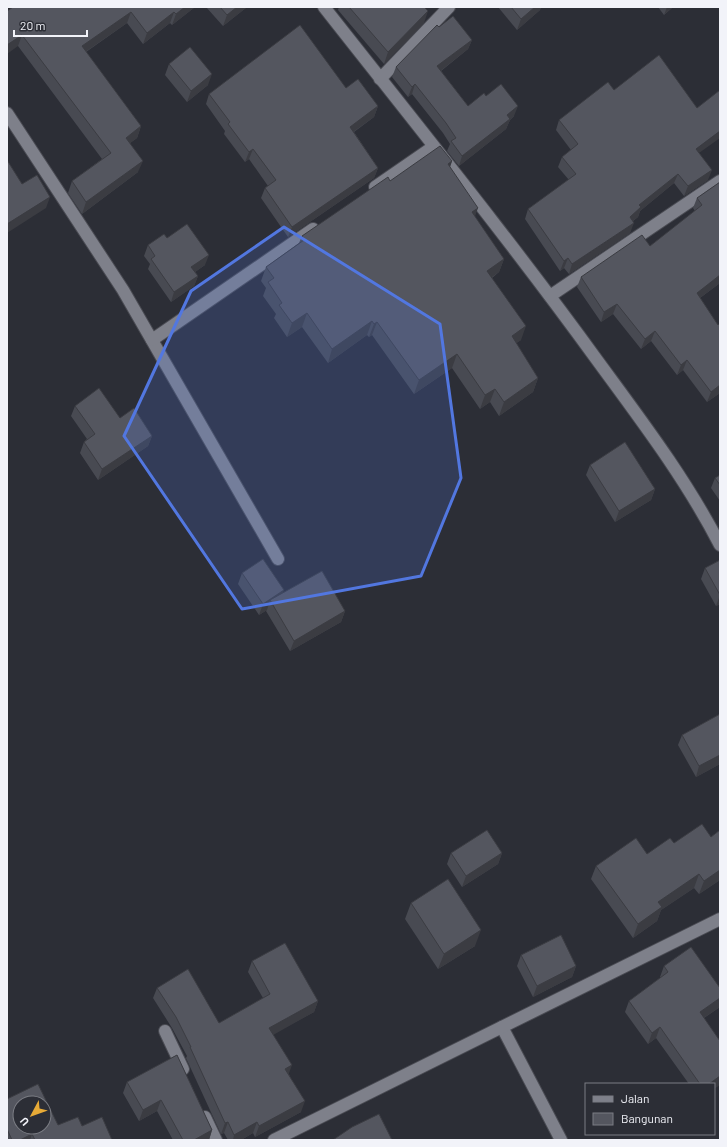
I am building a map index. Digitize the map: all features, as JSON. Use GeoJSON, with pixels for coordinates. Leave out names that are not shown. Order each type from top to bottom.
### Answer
{"type":"FeatureCollection","features":[{"type":"Feature","properties":{"kind":"street"},"geometry":{"type":"LineString","coordinates":[[324,7],[550,296],[651,435],[702,510],[720,545]]}},
{"type":"Feature","properties":{"kind":"street"},"geometry":{"type":"LineString","coordinates":[[380,79],[449,7]]}},
{"type":"Feature","properties":{"kind":"street"},"geometry":{"type":"LineString","coordinates":[[7,113],[123,290],[278,559]]}},
{"type":"Feature","properties":{"kind":"street"},"geometry":{"type":"LineString","coordinates":[[368,192],[433,147]]}},
{"type":"Feature","properties":{"kind":"street"},"geometry":{"type":"LineString","coordinates":[[550,296],[720,181]]}},
{"type":"Feature","properties":{"kind":"street"},"geometry":{"type":"LineString","coordinates":[[152,340],[322,223]]}},
{"type":"Feature","properties":{"kind":"street"},"geometry":{"type":"LineString","coordinates":[[274,1140],[720,919]]}},
{"type":"Feature","properties":{"kind":"street"},"geometry":{"type":"LineString","coordinates":[[502,1027],[561,1140]]}},
{"type":"Feature","properties":{"kind":"street"},"geometry":{"type":"LineString","coordinates":[[165,1031],[187,1078]]}},
{"type":"Feature","properties":{"kind":"street"},"geometry":{"type":"LineString","coordinates":[[200,1106],[216,1140]]}},
{"type":"Feature","properties":{"kind":"highlighted area"},"geometry":{"type":"Polygon","coordinates":[[[284,227],[440,324],[461,478],[421,576],[242,609],[124,436],[191,291],[284,227]]]}},
{"type":"Feature","properties":{"kind":"building"},"geometry":{"type":"Polygon","coordinates":[[[13,7],[185,7],[176,14],[174,12],[147,33],[131,12],[82,46],[141,126],[126,138],[143,161],[86,202],[72,181],[111,153],[22,35],[7,45],[7,11],[13,7]]]}},
{"type":"Feature","properties":{"kind":"building"},"geometry":{"type":"Polygon","coordinates":[[[220,7],[237,7],[227,15],[220,7]]]}},
{"type":"Feature","properties":{"kind":"building"},"geometry":{"type":"Polygon","coordinates":[[[349,7],[424,7],[428,11],[388,52],[349,7]]]}},
{"type":"Feature","properties":{"kind":"building"},"geometry":{"type":"Polygon","coordinates":[[[511,7],[535,7],[521,19],[511,7]]]}},
{"type":"Feature","properties":{"kind":"building"},"geometry":{"type":"Polygon","coordinates":[[[453,16],[472,40],[437,66],[468,106],[484,93],[486,96],[501,84],[518,106],[507,115],[510,119],[462,156],[451,141],[456,138],[446,123],[415,84],[412,87],[396,67],[437,25],[439,27],[453,16]]]}},
{"type":"Feature","properties":{"kind":"building"},"geometry":{"type":"Polygon","coordinates":[[[300,25],[346,88],[358,79],[378,106],[350,127],[378,168],[292,227],[265,188],[276,180],[253,149],[249,152],[228,124],[230,122],[209,94],[300,25]]]}},
{"type":"Feature","properties":{"kind":"building"},"geometry":{"type":"Polygon","coordinates":[[[190,47],[212,74],[191,91],[169,64],[190,47]]]}},
{"type":"Feature","properties":{"kind":"building"},"geometry":{"type":"Polygon","coordinates":[[[659,55],[697,108],[720,90],[720,131],[696,149],[712,170],[688,186],[678,174],[639,205],[641,207],[630,217],[634,223],[572,264],[568,258],[564,261],[528,209],[576,174],[562,157],[578,144],[559,120],[608,82],[614,90],[659,55]]]}},
{"type":"Feature","properties":{"kind":"building"},"geometry":{"type":"Polygon","coordinates":[[[440,146],[452,161],[448,164],[478,208],[472,212],[504,259],[487,271],[526,326],[512,336],[538,378],[504,402],[495,389],[485,395],[457,354],[419,380],[377,322],[374,324],[372,321],[332,349],[307,313],[292,323],[279,305],[282,303],[268,282],[274,278],[266,267],[304,240],[302,236],[388,177],[390,181],[440,146]]]}},
{"type":"Feature","properties":{"kind":"building"},"geometry":{"type":"Polygon","coordinates":[[[7,160],[22,184],[37,175],[50,197],[7,224],[7,160]]]}},
{"type":"Feature","properties":{"kind":"building"},"geometry":{"type":"Polygon","coordinates":[[[720,182],[720,275],[697,293],[718,325],[720,323],[720,385],[711,392],[687,360],[681,365],[655,331],[645,339],[617,304],[604,312],[581,277],[642,235],[650,246],[702,205],[697,198],[720,182]]]}},
{"type":"Feature","properties":{"kind":"building"},"geometry":{"type":"Polygon","coordinates":[[[187,224],[209,255],[191,267],[198,276],[174,292],[151,259],[155,256],[148,245],[164,234],[167,238],[187,224]]]}},
{"type":"Feature","properties":{"kind":"building"},"geometry":{"type":"Polygon","coordinates":[[[99,388],[120,418],[134,408],[152,436],[102,469],[84,442],[95,434],[75,406],[99,388]]]}},
{"type":"Feature","properties":{"kind":"building"},"geometry":{"type":"Polygon","coordinates":[[[625,442],[655,489],[619,511],[590,465],[625,442]]]}},
{"type":"Feature","properties":{"kind":"building"},"geometry":{"type":"Polygon","coordinates":[[[720,475],[720,485],[715,478],[720,475]]]}},
{"type":"Feature","properties":{"kind":"building"},"geometry":{"type":"Polygon","coordinates":[[[263,559],[284,590],[263,604],[242,573],[263,559]]]}},
{"type":"Feature","properties":{"kind":"building"},"geometry":{"type":"Polygon","coordinates":[[[720,560],[720,595],[705,568],[720,560]]]}},
{"type":"Feature","properties":{"kind":"building"},"geometry":{"type":"Polygon","coordinates":[[[322,571],[345,611],[294,641],[270,600],[322,571]]]}},
{"type":"Feature","properties":{"kind":"building"},"geometry":{"type":"Polygon","coordinates":[[[720,714],[720,755],[699,766],[682,735],[720,714]]]}},
{"type":"Feature","properties":{"kind":"building"},"geometry":{"type":"Polygon","coordinates":[[[702,824],[711,837],[720,830],[720,870],[704,881],[699,874],[658,902],[662,907],[638,924],[596,866],[636,838],[647,854],[670,838],[674,843],[702,824]]]}},
{"type":"Feature","properties":{"kind":"building"},"geometry":{"type":"Polygon","coordinates":[[[487,830],[502,853],[466,876],[451,853],[487,830]]]}},
{"type":"Feature","properties":{"kind":"building"},"geometry":{"type":"Polygon","coordinates":[[[448,879],[481,930],[444,954],[411,903],[448,879]]]}},
{"type":"Feature","properties":{"kind":"building"},"geometry":{"type":"Polygon","coordinates":[[[561,935],[576,966],[537,986],[521,955],[561,935]]]}},
{"type":"Feature","properties":{"kind":"building"},"geometry":{"type":"Polygon","coordinates":[[[285,943],[318,1001],[269,1028],[292,1065],[285,1069],[305,1101],[259,1126],[257,1122],[234,1135],[228,1122],[225,1123],[176,1017],[157,988],[188,969],[219,1023],[270,994],[252,961],[285,943]]]}},
{"type":"Feature","properties":{"kind":"building"},"geometry":{"type":"Polygon","coordinates":[[[691,947],[720,988],[720,998],[700,1012],[720,1041],[720,1076],[710,1083],[699,1083],[660,1027],[652,1033],[629,1001],[668,972],[664,966],[691,947]]]}},
{"type":"Feature","properties":{"kind":"building"},"geometry":{"type":"Polygon","coordinates":[[[177,1055],[212,1130],[194,1140],[183,1140],[161,1100],[143,1110],[127,1082],[177,1055]]]}},
{"type":"Feature","properties":{"kind":"building"},"geometry":{"type":"Polygon","coordinates":[[[38,1084],[43,1095],[15,1095],[38,1084]]]}},
{"type":"Feature","properties":{"kind":"building"},"geometry":{"type":"Polygon","coordinates":[[[12,1097],[12,1135],[30,1135],[20,1140],[12,1140],[7,1129],[7,1099],[12,1097]]]}},
{"type":"Feature","properties":{"kind":"building"},"geometry":{"type":"Polygon","coordinates":[[[52,1113],[58,1125],[78,1117],[82,1126],[102,1117],[112,1140],[35,1140],[32,1135],[52,1135],[52,1113]]]}},
{"type":"Feature","properties":{"kind":"building"},"geometry":{"type":"Polygon","coordinates":[[[379,1114],[392,1140],[333,1140],[352,1127],[379,1114]]]}}]}
